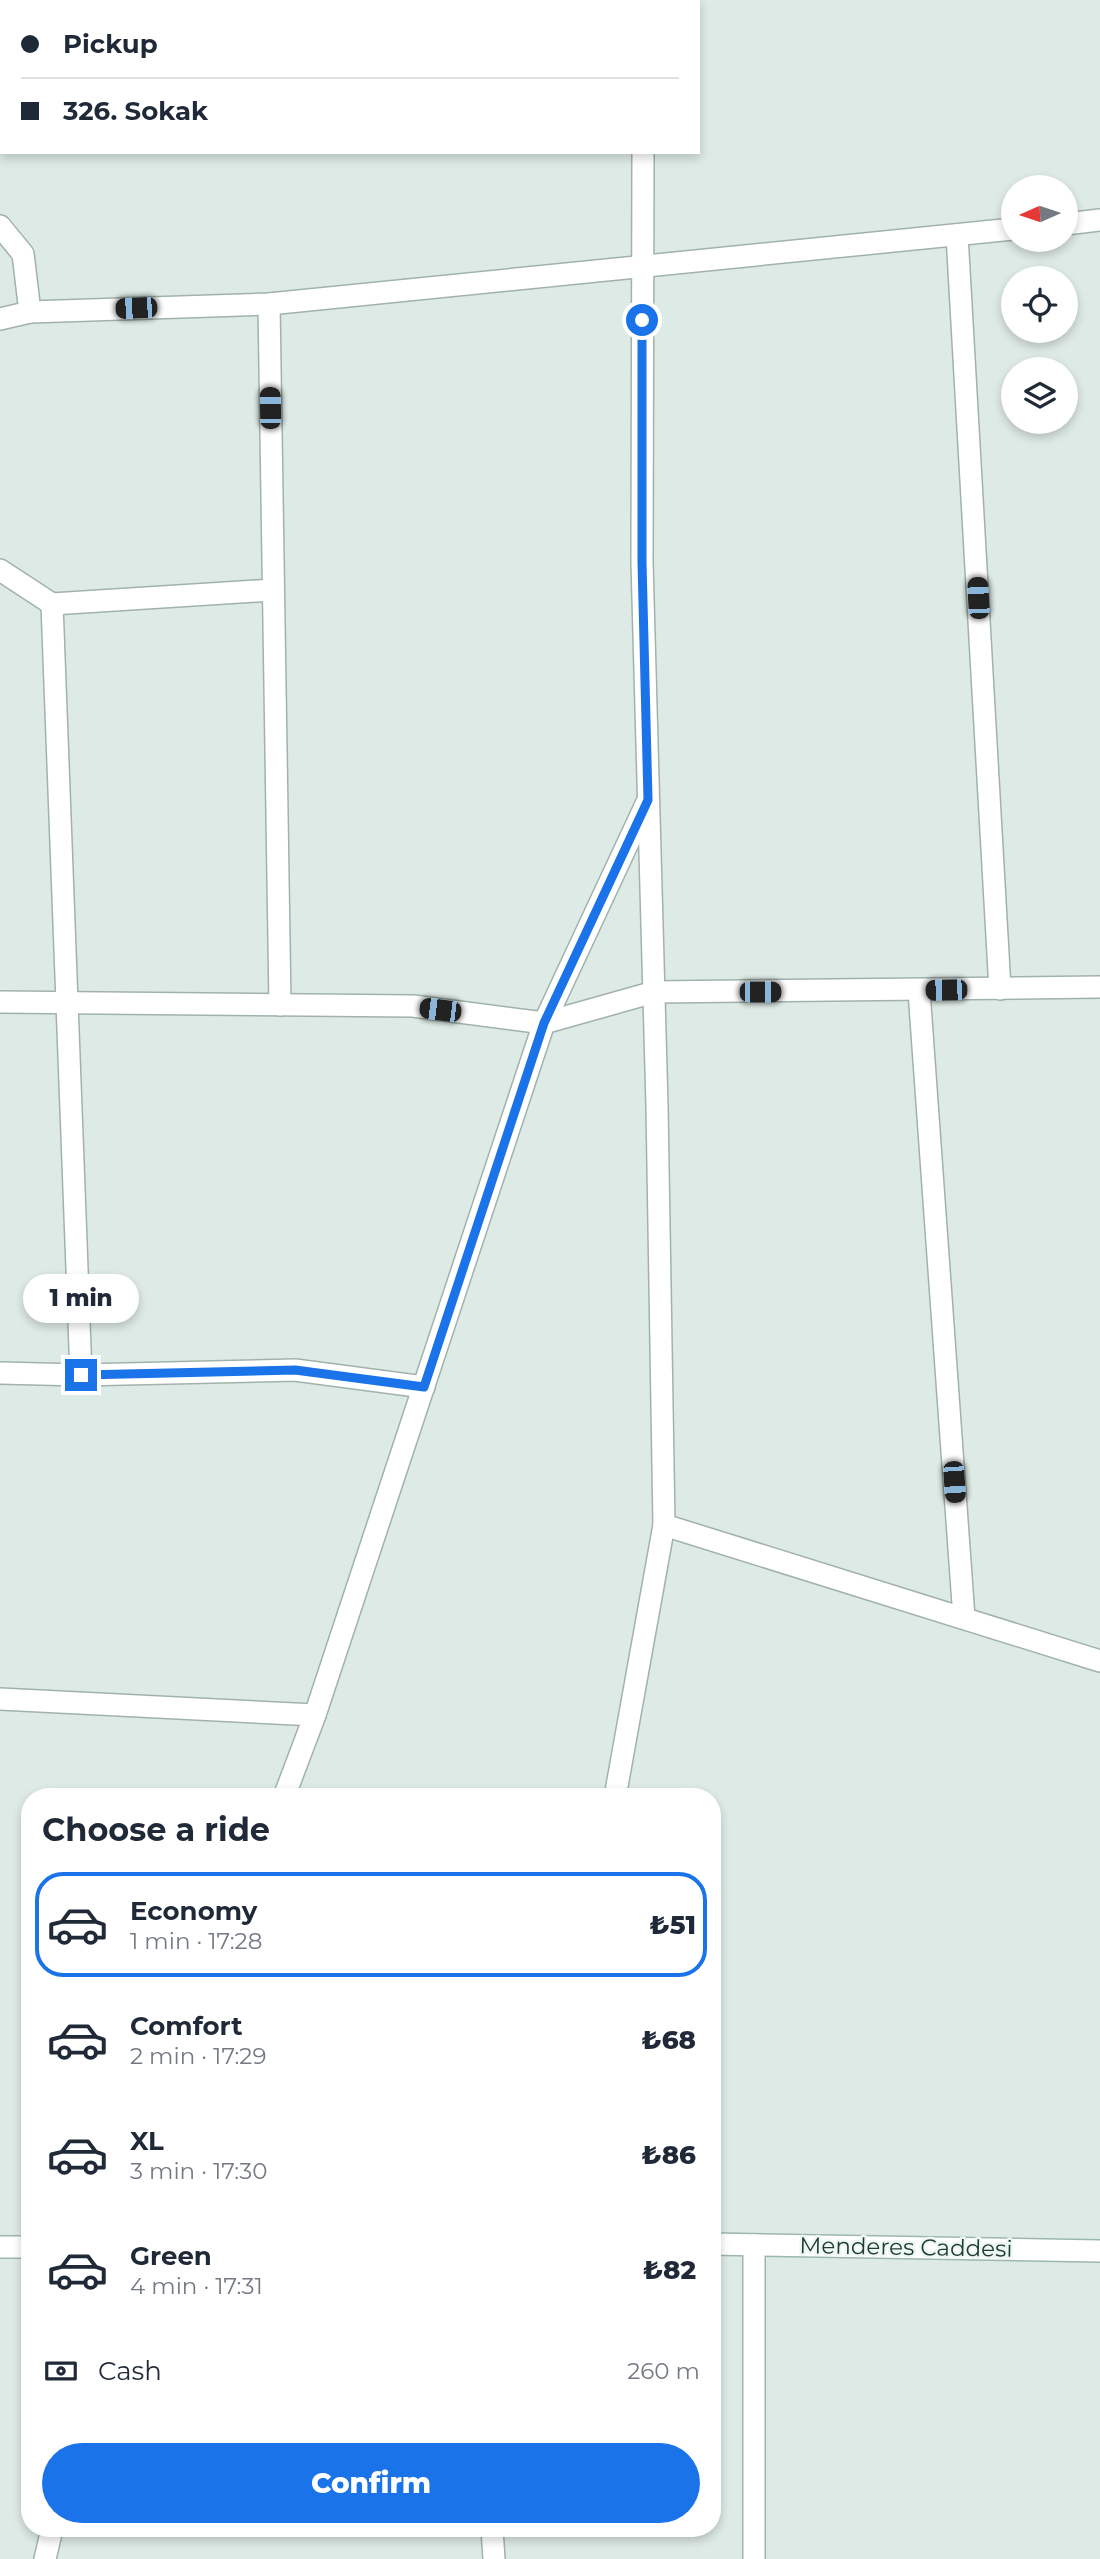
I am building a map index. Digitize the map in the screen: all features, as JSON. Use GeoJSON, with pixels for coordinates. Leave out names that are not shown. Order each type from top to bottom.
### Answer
{"type":"FeatureCollection","features":[{"type":"Feature","properties":{"kind":"street"},"geometry":{"type":"LineString","coordinates":[[617,1788],[664,1525],[654,992],[642,562],[643,154]]}},
{"type":"Feature","properties":{"kind":"street"},"geometry":{"type":"LineString","coordinates":[[1078,223],[1100,220]]}},
{"type":"Feature","properties":{"kind":"street"},"geometry":{"type":"LineString","coordinates":[[0,226],[23,254],[30,312]]}},
{"type":"Feature","properties":{"kind":"street"},"geometry":{"type":"LineString","coordinates":[[0,319],[30,312],[269,304],[1001,230]]}},
{"type":"Feature","properties":{"kind":"street"},"geometry":{"type":"LineString","coordinates":[[957,235],[1000,989]]}},
{"type":"Feature","properties":{"kind":"street"},"geometry":{"type":"LineString","coordinates":[[269,304],[280,1005]]}},
{"type":"Feature","properties":{"kind":"street"},"geometry":{"type":"LineString","coordinates":[[0,570],[52,604],[273,590]]}},
{"type":"Feature","properties":{"kind":"street"},"geometry":{"type":"LineString","coordinates":[[52,604],[81,1375]]}},
{"type":"Feature","properties":{"kind":"street"},"geometry":{"type":"LineString","coordinates":[[287,1788],[315,1715],[544,1023],[648,800]]}},
{"type":"Feature","properties":{"kind":"street"},"geometry":{"type":"LineString","coordinates":[[0,1002],[413,1006],[544,1023],[654,992],[1100,987]]}},
{"type":"Feature","properties":{"kind":"street"},"geometry":{"type":"LineString","coordinates":[[919,991],[964,1618]]}},
{"type":"Feature","properties":{"kind":"street"},"geometry":{"type":"LineString","coordinates":[[0,1373],[81,1375],[295,1370],[424,1387]]}},
{"type":"Feature","properties":{"kind":"street"},"geometry":{"type":"LineString","coordinates":[[664,1525],[1100,1661]]}},
{"type":"Feature","properties":{"kind":"street"},"geometry":{"type":"LineString","coordinates":[[0,1699],[315,1715]]}},
{"type":"Feature","properties":{"kind":"street","name":"Menderes Caddesi"},"geometry":{"type":"LineString","coordinates":[[721,2244],[1100,2251]]}},
{"type":"Feature","properties":{"kind":"street"},"geometry":{"type":"LineString","coordinates":[[754,2245],[754,2559]]}},
{"type":"Feature","properties":{"kind":"street"},"geometry":{"type":"LineString","coordinates":[[0,2247],[21,2247]]}},
{"type":"Feature","properties":{"kind":"street"},"geometry":{"type":"LineString","coordinates":[[45,2559],[50,2537]]}},
{"type":"Feature","properties":{"kind":"street"},"geometry":{"type":"LineString","coordinates":[[493,2537],[494,2559]]}},
{"type":"Feature","properties":{"kind":"route"},"geometry":{"type":"LineString","coordinates":[[81,1375],[295,1370],[424,1387],[544,1023],[648,800],[642,562],[642,320]]}}]}
